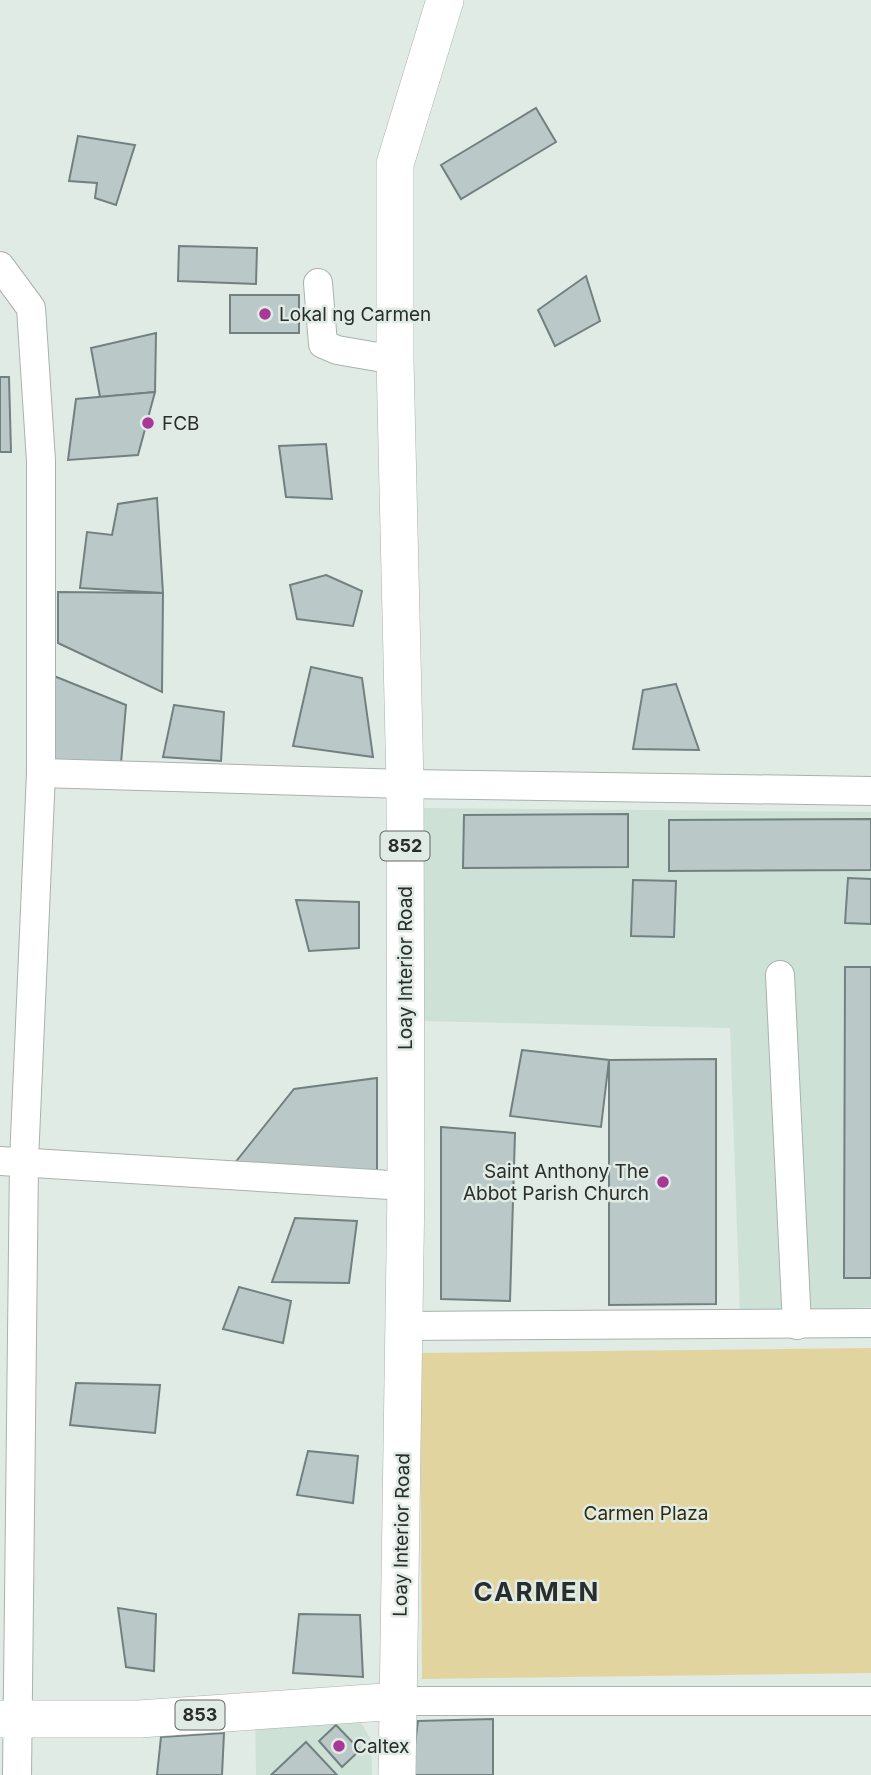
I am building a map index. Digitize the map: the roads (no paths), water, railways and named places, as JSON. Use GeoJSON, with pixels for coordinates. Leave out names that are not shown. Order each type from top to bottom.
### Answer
{"type":"FeatureCollection","features":[{"type":"Feature","properties":{"kind":"main road","name":"Loay Interior Road"},"geometry":{"type":"LineString","coordinates":[[397,1775],[406,1186],[405,784],[395,360],[395,164],[445,0]]}},
{"type":"Feature","properties":{"kind":"main road","name":"853"},"geometry":{"type":"LineString","coordinates":[[9,1719],[139,1719],[399,1700]]}},
{"type":"Feature","properties":{"kind":"street"},"geometry":{"type":"LineString","coordinates":[[0,266],[31,308],[41,461],[41,773],[12,1161],[9,1719],[17,1775]]}},
{"type":"Feature","properties":{"kind":"street"},"geometry":{"type":"LineString","coordinates":[[318,283],[323,344],[337,350],[395,360]]}},
{"type":"Feature","properties":{"kind":"street"},"geometry":{"type":"LineString","coordinates":[[41,773],[405,784],[871,791]]}},
{"type":"Feature","properties":{"kind":"street"},"geometry":{"type":"LineString","coordinates":[[780,975],[797,1325]]}},
{"type":"Feature","properties":{"kind":"street"},"geometry":{"type":"LineString","coordinates":[[12,1161],[406,1186]]}},
{"type":"Feature","properties":{"kind":"street"},"geometry":{"type":"LineString","coordinates":[[405,1326],[871,1324]]}},
{"type":"Feature","properties":{"kind":"street"},"geometry":{"type":"LineString","coordinates":[[399,1700],[871,1700]]}},
{"type":"Feature","properties":{"kind":"place","name":"Lokal ng Carmen"},"geometry":{"type":"Point","coordinates":[265,314]}},
{"type":"Feature","properties":{"kind":"place","name":"FCB"},"geometry":{"type":"Point","coordinates":[148,423]}},
{"type":"Feature","properties":{"kind":"place","name":"Saint Anthony The Abbot Parish Church"},"geometry":{"type":"Point","coordinates":[663,1182]}},
{"type":"Feature","properties":{"kind":"place","name":"Caltex"},"geometry":{"type":"Point","coordinates":[339,1746]}},
{"type":"Feature","properties":{"kind":"district","name":"CARMEN"},"geometry":{"type":"Point","coordinates":[537,1592]}},
{"type":"Feature","properties":{"kind":"park label","name":"Carmen Plaza"},"geometry":{"type":"Point","coordinates":[646,1513]}}]}
